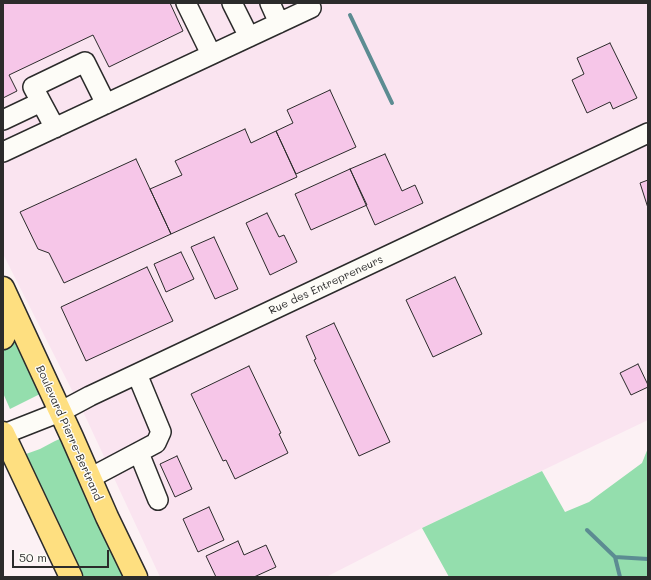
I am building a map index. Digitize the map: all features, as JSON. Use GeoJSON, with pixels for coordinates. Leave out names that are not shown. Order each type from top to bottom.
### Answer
{"type":"FeatureCollection","features":[{"type":"Feature","properties":{"kind":"main road"},"geometry":{"type":"LineString","coordinates":[[3,338],[7,329],[6,294]]}},
{"type":"Feature","properties":{"kind":"main road","name":"Boulevard Pierre-Bertrand"},"geometry":{"type":"LineString","coordinates":[[6,294],[107,517],[136,577]]}},
{"type":"Feature","properties":{"kind":"main road"},"geometry":{"type":"LineString","coordinates":[[3,434],[71,577]]}},
{"type":"Feature","properties":{"kind":"street"},"geometry":{"type":"LineString","coordinates":[[186,3],[211,54]]}},
{"type":"Feature","properties":{"kind":"street"},"geometry":{"type":"LineString","coordinates":[[232,3],[249,37]]}},
{"type":"Feature","properties":{"kind":"street"},"geometry":{"type":"LineString","coordinates":[[270,3],[279,23]]}},
{"type":"Feature","properties":{"kind":"street"},"geometry":{"type":"LineString","coordinates":[[3,152],[311,8],[309,3]]}},
{"type":"Feature","properties":{"kind":"street"},"geometry":{"type":"LineString","coordinates":[[55,128],[33,87],[85,62],[106,104]]}},
{"type":"Feature","properties":{"kind":"street"},"geometry":{"type":"LineString","coordinates":[[3,120],[41,102]]}},
{"type":"Feature","properties":{"kind":"street","name":"Rue des Entrepreneurs"},"geometry":{"type":"LineString","coordinates":[[3,434],[60,412],[90,396],[648,133]]}},
{"type":"Feature","properties":{"kind":"street"},"geometry":{"type":"LineString","coordinates":[[90,478],[156,443],[161,432],[137,374]]}},
{"type":"Feature","properties":{"kind":"street"},"geometry":{"type":"LineString","coordinates":[[139,453],[158,500]]}},
{"type":"Feature","properties":{"kind":"shaded area"},"geometry":{"type":"Polygon","coordinates":[[[3,3],[648,3],[648,420],[422,528],[326,577],[160,577],[87,420],[3,254],[3,3]]]}},
{"type":"Feature","properties":{"kind":"green space"},"geometry":{"type":"Polygon","coordinates":[[[13,335],[40,394],[10,409],[3,393],[3,349],[13,335]]]}},
{"type":"Feature","properties":{"kind":"green space"},"geometry":{"type":"Polygon","coordinates":[[[62,438],[128,577],[83,577],[26,454],[62,438]]]}},
{"type":"Feature","properties":{"kind":"green space"},"geometry":{"type":"Polygon","coordinates":[[[648,448],[648,577],[449,577],[422,528],[542,471],[565,512],[589,502],[642,463],[648,448]]]}},
{"type":"Feature","properties":{"kind":"building"},"geometry":{"type":"Polygon","coordinates":[[[3,3],[170,3],[183,31],[109,67],[93,35],[9,75],[17,91],[3,98],[3,3]]]}},
{"type":"Feature","properties":{"kind":"building"},"geometry":{"type":"Polygon","coordinates":[[[610,43],[637,98],[613,109],[610,102],[587,113],[572,80],[584,74],[577,58],[610,43]]]}},
{"type":"Feature","properties":{"kind":"building"},"geometry":{"type":"Polygon","coordinates":[[[330,90],[356,147],[296,174],[276,131],[293,123],[287,110],[330,90]]]}},
{"type":"Feature","properties":{"kind":"building"},"geometry":{"type":"Polygon","coordinates":[[[245,129],[251,143],[276,131],[297,177],[171,234],[150,189],[182,175],[175,161],[245,129]]]}},
{"type":"Feature","properties":{"kind":"building"},"geometry":{"type":"Polygon","coordinates":[[[385,154],[402,191],[415,185],[423,203],[375,225],[350,169],[385,154]]]}},
{"type":"Feature","properties":{"kind":"building"},"geometry":{"type":"Polygon","coordinates":[[[136,159],[171,234],[64,283],[49,253],[38,249],[20,212],[136,159]]]}},
{"type":"Feature","properties":{"kind":"building"},"geometry":{"type":"Polygon","coordinates":[[[350,169],[367,205],[311,230],[295,194],[350,169]]]}},
{"type":"Feature","properties":{"kind":"building"},"geometry":{"type":"Polygon","coordinates":[[[648,180],[648,208],[640,183],[648,180]]]}},
{"type":"Feature","properties":{"kind":"building"},"geometry":{"type":"Polygon","coordinates":[[[267,213],[279,237],[284,235],[297,262],[270,275],[246,223],[267,213]]]}},
{"type":"Feature","properties":{"kind":"building"},"geometry":{"type":"Polygon","coordinates":[[[214,237],[238,289],[215,299],[191,247],[214,237]]]}},
{"type":"Feature","properties":{"kind":"building"},"geometry":{"type":"Polygon","coordinates":[[[181,252],[194,279],[166,292],[154,264],[181,252]]]}},
{"type":"Feature","properties":{"kind":"building"},"geometry":{"type":"Polygon","coordinates":[[[147,267],[173,321],[86,361],[61,307],[147,267]]]}},
{"type":"Feature","properties":{"kind":"building"},"geometry":{"type":"Polygon","coordinates":[[[455,277],[482,334],[433,357],[406,300],[455,277]]]}},
{"type":"Feature","properties":{"kind":"building"},"geometry":{"type":"Polygon","coordinates":[[[334,323],[390,442],[359,456],[314,360],[316,359],[306,336],[334,323]]]}},
{"type":"Feature","properties":{"kind":"building"},"geometry":{"type":"Polygon","coordinates":[[[638,364],[648,387],[631,395],[620,373],[638,364]]]}},
{"type":"Feature","properties":{"kind":"building"},"geometry":{"type":"Polygon","coordinates":[[[249,366],[281,433],[279,434],[288,453],[235,479],[226,460],[223,461],[191,394],[249,366]]]}},
{"type":"Feature","properties":{"kind":"building"},"geometry":{"type":"Polygon","coordinates":[[[177,456],[192,489],[175,497],[160,464],[177,456]]]}},
{"type":"Feature","properties":{"kind":"building"},"geometry":{"type":"Polygon","coordinates":[[[209,507],[224,540],[198,552],[183,519],[209,507]]]}},
{"type":"Feature","properties":{"kind":"building"},"geometry":{"type":"Polygon","coordinates":[[[238,541],[244,555],[266,545],[276,567],[254,577],[216,577],[206,556],[238,541]]]}},
{"type":"Feature","properties":{"kind":"waterway"},"geometry":{"type":"LineString","coordinates":[[350,15],[392,103]]}},
{"type":"Feature","properties":{"kind":"waterway"},"geometry":{"type":"LineString","coordinates":[[587,530],[615,557],[648,559]]}},
{"type":"Feature","properties":{"kind":"waterway"},"geometry":{"type":"LineString","coordinates":[[615,557],[620,577]]}}]}
